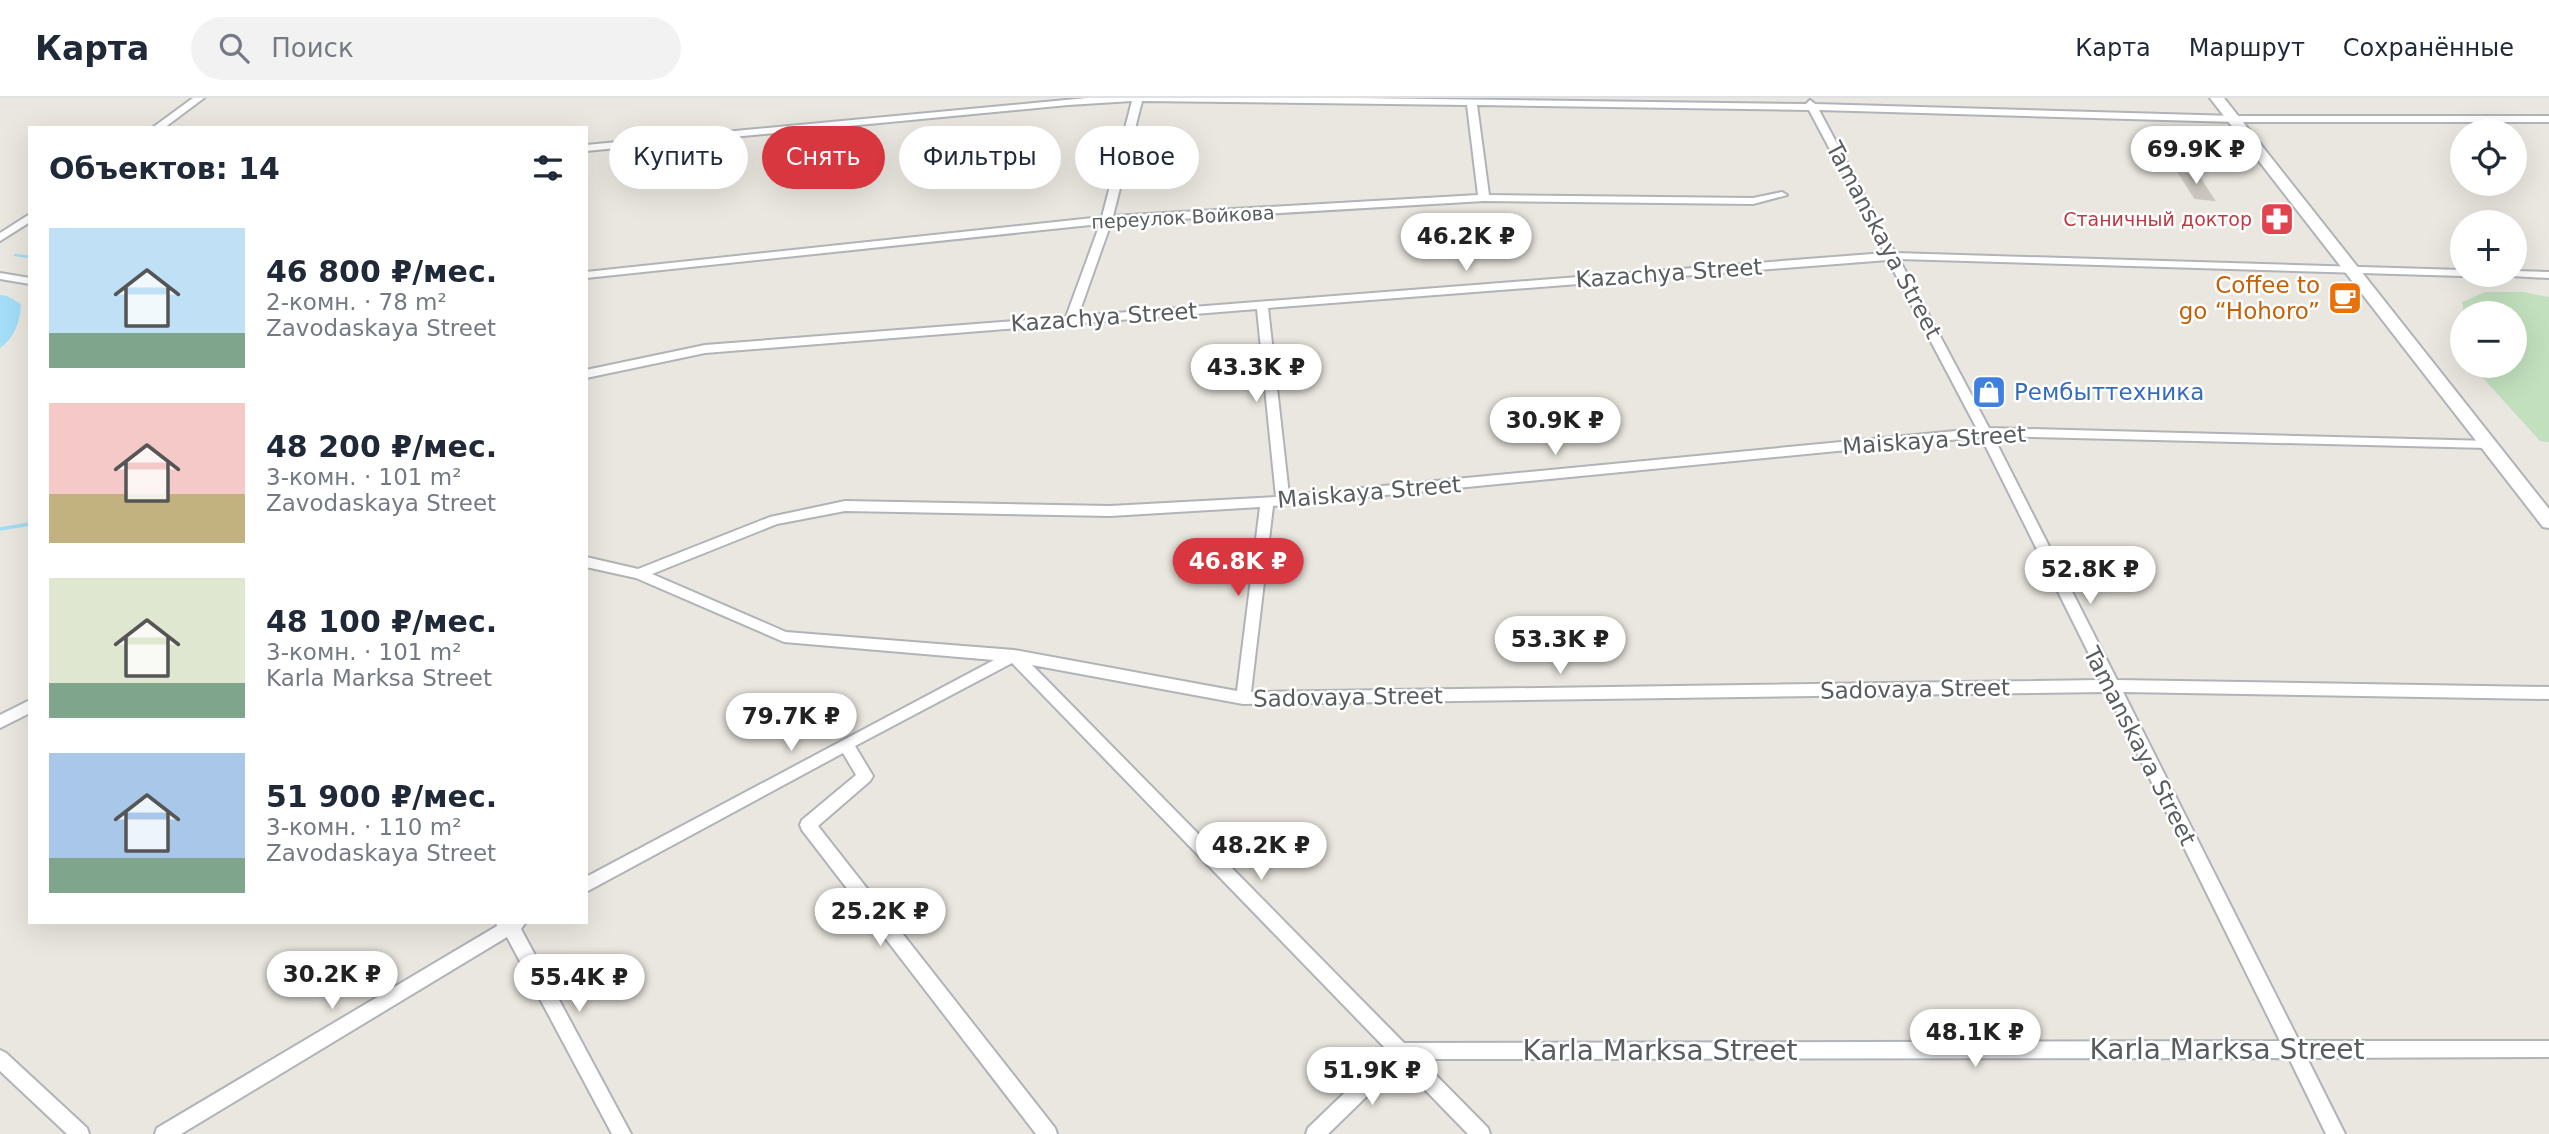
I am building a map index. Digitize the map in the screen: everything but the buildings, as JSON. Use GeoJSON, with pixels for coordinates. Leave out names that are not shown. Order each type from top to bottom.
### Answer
{"type":"FeatureCollection","features":[{"type":"Feature","properties":{"kind":"street"},"geometry":{"type":"LineString","coordinates":[[160,126],[199,98]]}},
{"type":"Feature","properties":{"kind":"street"},"geometry":{"type":"LineString","coordinates":[[1072,319],[1107,220],[1139,98]]}},
{"type":"Feature","properties":{"kind":"street"},"geometry":{"type":"LineString","coordinates":[[588,148],[1068,102],[1139,98],[1472,104],[1810,103],[2235,119],[2549,120]]}},
{"type":"Feature","properties":{"kind":"street"},"geometry":{"type":"LineString","coordinates":[[2217,98],[2549,522]]}},
{"type":"Feature","properties":{"kind":"street","name":"Tamanskaya Street"},"geometry":{"type":"LineString","coordinates":[[1810,103],[1894,256],[1985,432],[2336,1134]]}},
{"type":"Feature","properties":{"kind":"street"},"geometry":{"type":"LineString","coordinates":[[1472,104],[1484,198]]}},
{"type":"Feature","properties":{"kind":"street","name":"переулок Войкова"},"geometry":{"type":"LineString","coordinates":[[588,275],[1107,220],[1484,198],[1753,201],[1782,195]]}},
{"type":"Feature","properties":{"kind":"street"},"geometry":{"type":"LineString","coordinates":[[0,238],[28,219]]}},
{"type":"Feature","properties":{"kind":"street","name":"Kazachya Street"},"geometry":{"type":"LineString","coordinates":[[588,374],[705,349],[1894,256],[2351,272],[2450,273]]}},
{"type":"Feature","properties":{"kind":"street"},"geometry":{"type":"LineString","coordinates":[[2527,274],[2549,275]]}},
{"type":"Feature","properties":{"kind":"street"},"geometry":{"type":"LineString","coordinates":[[0,276],[28,281]]}},
{"type":"Feature","properties":{"kind":"street"},"geometry":{"type":"LineString","coordinates":[[1262,304],[1283,500]]}},
{"type":"Feature","properties":{"kind":"street","name":"Maiskaya Street"},"geometry":{"type":"LineString","coordinates":[[639,574],[775,520],[845,506],[1110,511],[1267,502],[1985,432],[2487,444]]}},
{"type":"Feature","properties":{"kind":"street"},"geometry":{"type":"LineString","coordinates":[[1243,698],[1267,502]]}},
{"type":"Feature","properties":{"kind":"street","name":"Sadovaya Street"},"geometry":{"type":"LineString","coordinates":[[588,562],[639,574],[784,637],[1014,656],[1243,698],[2110,686],[2549,693]]}},
{"type":"Feature","properties":{"kind":"street"},"geometry":{"type":"LineString","coordinates":[[588,884],[1014,656],[1481,1134]]}},
{"type":"Feature","properties":{"kind":"street"},"geometry":{"type":"LineString","coordinates":[[0,722],[28,707]]}},
{"type":"Feature","properties":{"kind":"street"},"geometry":{"type":"LineString","coordinates":[[846,744],[865,776],[808,825],[1048,1134]]}},
{"type":"Feature","properties":{"kind":"street"},"geometry":{"type":"LineString","coordinates":[[164,1134],[511,924],[622,1134]]}},
{"type":"Feature","properties":{"kind":"street","name":"Karla Marksa Street"},"geometry":{"type":"LineString","coordinates":[[1401,1051],[2549,1049]]}},
{"type":"Feature","properties":{"kind":"street"},"geometry":{"type":"LineString","coordinates":[[1315,1134],[1401,1051]]}},
{"type":"Feature","properties":{"kind":"street"},"geometry":{"type":"LineString","coordinates":[[0,1059],[80,1134]]}},
{"type":"Feature","properties":{"kind":"green space"},"geometry":{"type":"Polygon","coordinates":[[[2485,292],[2523,292],[2549,297],[2549,442],[2540,441],[2483,378],[2527,378],[2527,301],[2464,301],[2485,292]]]}},
{"type":"Feature","properties":{"kind":"water"},"geometry":{"type":"Polygon","coordinates":[[[0,295],[21,304],[16,329],[0,348],[0,295]]]}},
{"type":"Feature","properties":{"kind":"waterway"},"geometry":{"type":"LineString","coordinates":[[15,255],[28,257]]}},
{"type":"Feature","properties":{"kind":"waterway"},"geometry":{"type":"LineString","coordinates":[[0,529],[28,524]]}},
{"type":"Feature","properties":{"kind":"place","name":"Станичный доктор"},"geometry":{"type":"Point","coordinates":[2277,219]}},
{"type":"Feature","properties":{"kind":"place","name":"Coffee to go “Hohoro”"},"geometry":{"type":"Point","coordinates":[2345,298]}},
{"type":"Feature","properties":{"kind":"place","name":"Рембыттехника"},"geometry":{"type":"Point","coordinates":[1989,392]}}]}
